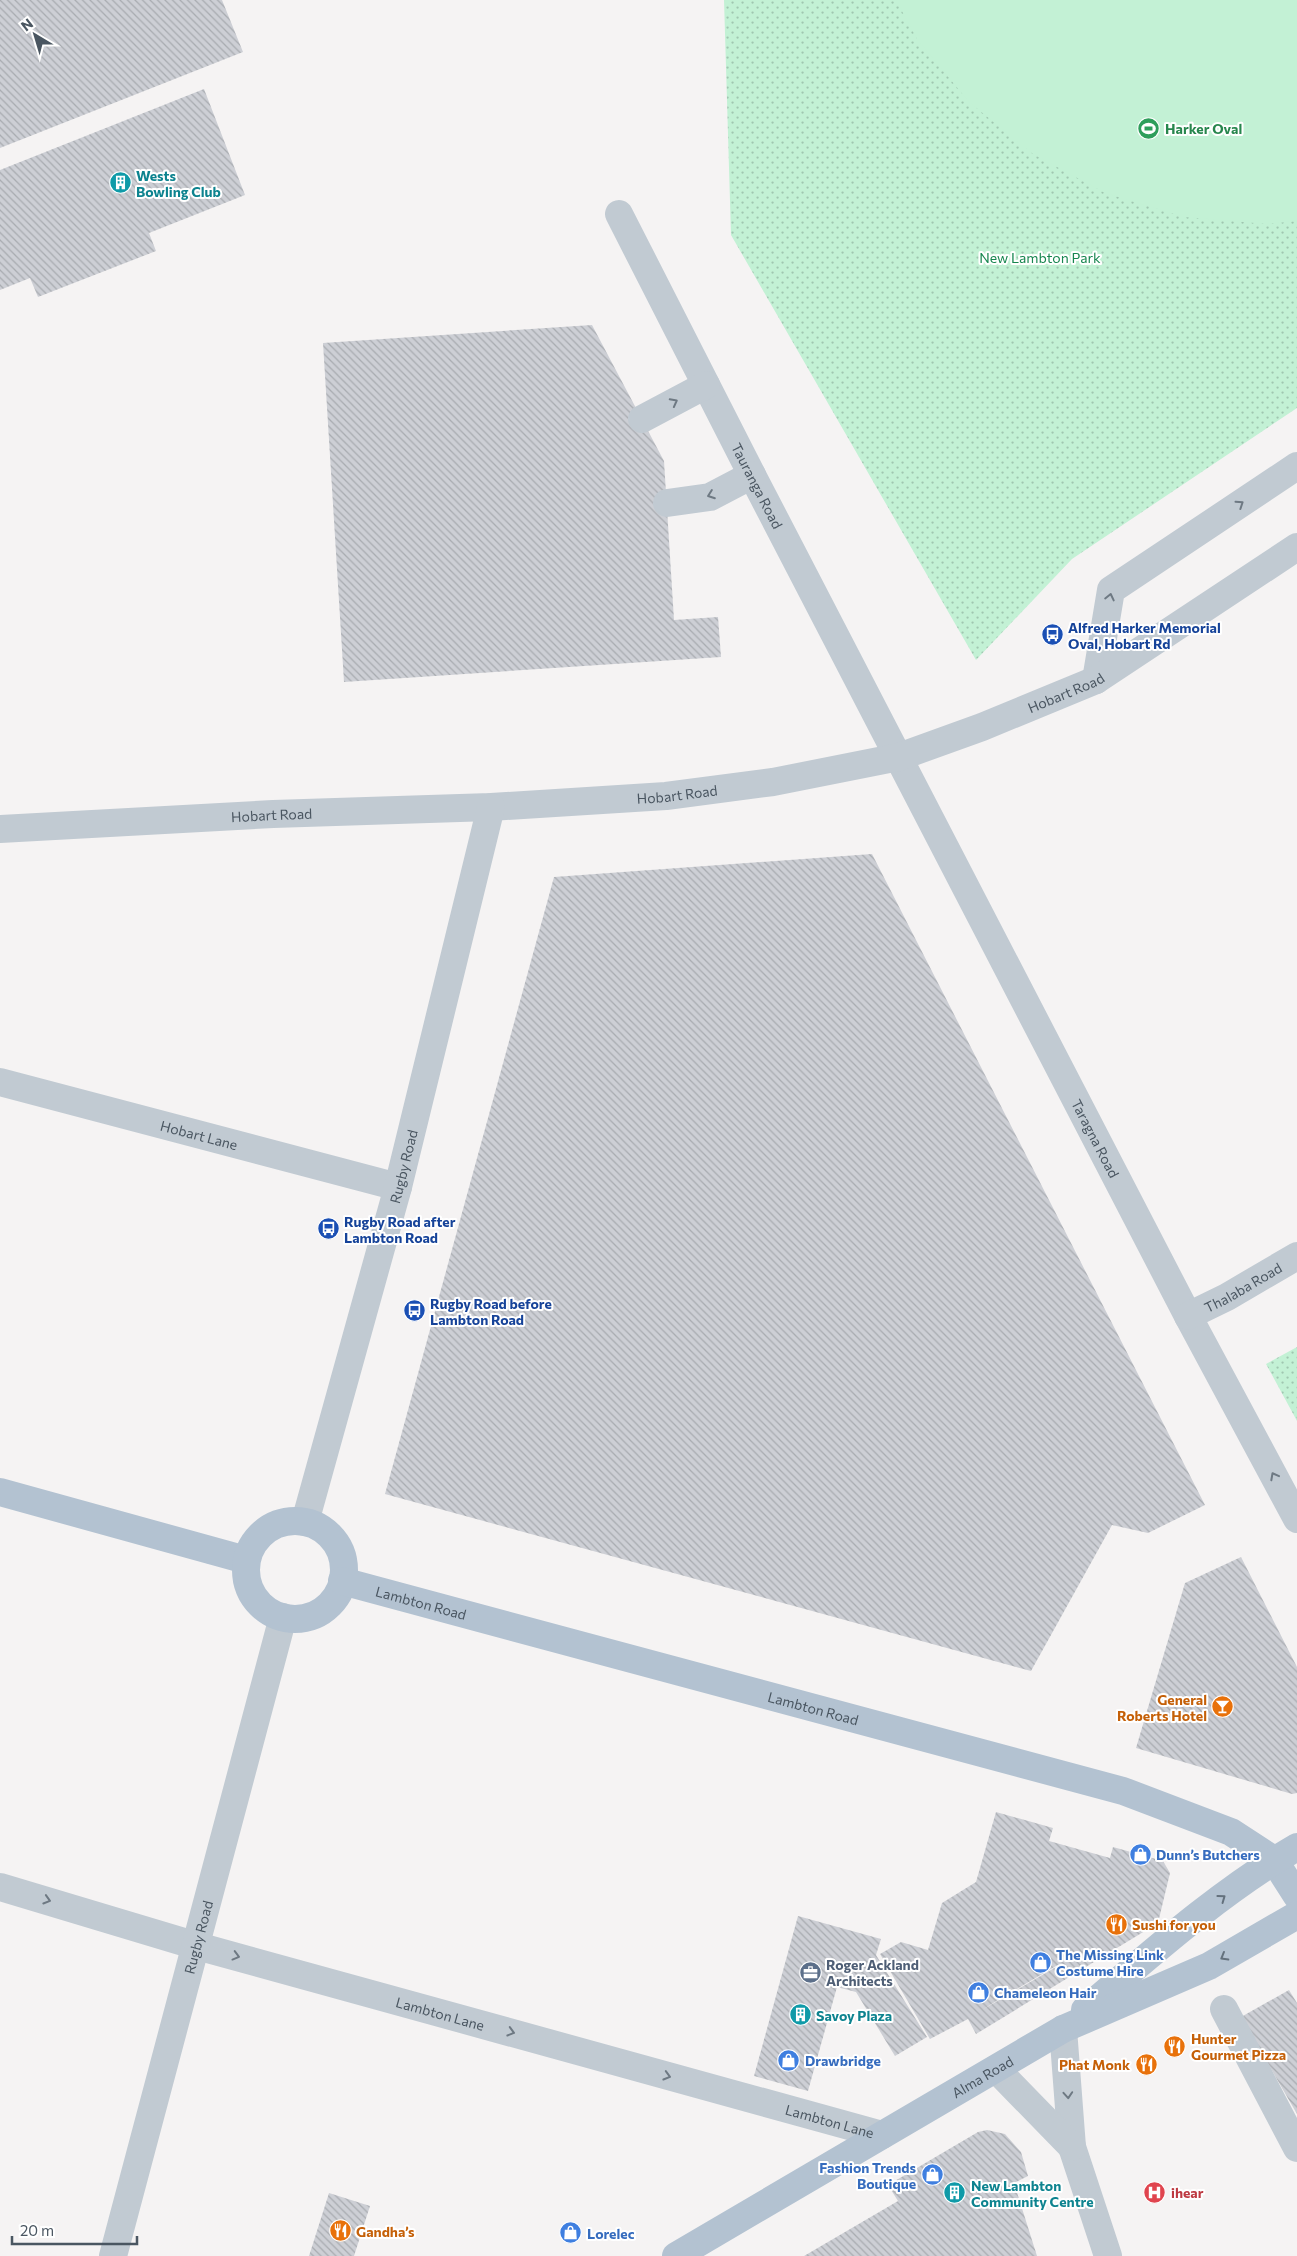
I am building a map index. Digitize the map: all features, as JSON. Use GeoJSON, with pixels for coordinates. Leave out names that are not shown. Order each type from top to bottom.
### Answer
{"type":"FeatureCollection","features":[{"type":"Feature","properties":{"kind":"main road"},"geometry":{"type":"LineString","coordinates":[[0,1492],[246,1560]]}},
{"type":"Feature","properties":{"kind":"main road"},"geometry":{"type":"LineString","coordinates":[[292,1521],[317,1526],[336,1544],[342,1555],[344,1568],[338,1594],[330,1604],[320,1612],[302,1618],[283,1617],[271,1613],[253,1596],[248,1585],[246,1560],[258,1537],[268,1529],[292,1521]]}},
{"type":"Feature","properties":{"kind":"main road","name":"Lambton Road"},"geometry":{"type":"LineString","coordinates":[[342,1581],[1123,1791],[1286,1854],[1297,1896]]}},
{"type":"Feature","properties":{"kind":"main road"},"geometry":{"type":"LineString","coordinates":[[1063,2029],[1182,1927],[1286,1854]]}},
{"type":"Feature","properties":{"kind":"main road","name":"Alma Road"},"geometry":{"type":"LineString","coordinates":[[676,2256],[1063,2029],[1209,1966],[1297,1915]]}},
{"type":"Feature","properties":{"kind":"street","name":"Tauranga Road"},"geometry":{"type":"LineString","coordinates":[[619,214],[899,757]]}},
{"type":"Feature","properties":{"kind":"street"},"geometry":{"type":"LineString","coordinates":[[642,419],[706,385]]}},
{"type":"Feature","properties":{"kind":"street"},"geometry":{"type":"LineString","coordinates":[[1096,680],[1111,590],[1297,466]]}},
{"type":"Feature","properties":{"kind":"street"},"geometry":{"type":"LineString","coordinates":[[667,504],[710,497],[752,475]]}},
{"type":"Feature","properties":{"kind":"street","name":"Hobart Road"},"geometry":{"type":"LineString","coordinates":[[0,828],[274,814],[491,807],[666,796],[772,782],[899,757],[982,727],[1096,680],[1297,547]]}},
{"type":"Feature","properties":{"kind":"street","name":"Taragna Road"},"geometry":{"type":"LineString","coordinates":[[899,757],[1188,1316],[1297,1518]]}},
{"type":"Feature","properties":{"kind":"street","name":"Rugby Road"},"geometry":{"type":"LineString","coordinates":[[304,1522],[398,1187],[491,807]]}},
{"type":"Feature","properties":{"kind":"street","name":"Hobart Lane"},"geometry":{"type":"LineString","coordinates":[[0,1082],[398,1187]]}},
{"type":"Feature","properties":{"kind":"street","name":"Thalaba Road"},"geometry":{"type":"LineString","coordinates":[[1188,1316],[1227,1297],[1297,1256]]}},
{"type":"Feature","properties":{"kind":"street","name":"Rugby Road"},"geometry":{"type":"LineString","coordinates":[[113,2256],[283,1617]]}},
{"type":"Feature","properties":{"kind":"street","name":"Lambton Lane"},"geometry":{"type":"LineString","coordinates":[[0,1886],[197,1946],[882,2135]]}},
{"type":"Feature","properties":{"kind":"street"},"geometry":{"type":"LineString","coordinates":[[1224,2009],[1297,2148]]}},
{"type":"Feature","properties":{"kind":"street"},"geometry":{"type":"LineString","coordinates":[[1063,2029],[1072,2147],[1108,2256]]}},
{"type":"Feature","properties":{"kind":"street"},"geometry":{"type":"LineString","coordinates":[[996,2069],[1072,2147]]}},
{"type":"Feature","properties":{"kind":"green space","name":"New Lambton Park"},"geometry":{"type":"Polygon","coordinates":[[[724,0],[1297,0],[1297,408],[1072,559],[976,660],[731,235],[724,0]]]}},
{"type":"Feature","properties":{"kind":"green space","name":"Harker Oval"},"geometry":{"type":"Polygon","coordinates":[[[896,0],[1297,0],[1297,221],[1267,224],[1184,217],[1105,193],[1033,154],[969,102],[917,39],[896,0]]]}},
{"type":"Feature","properties":{"kind":"green space"},"geometry":{"type":"Polygon","coordinates":[[[1297,1347],[1297,1421],[1266,1364],[1297,1347]]]}},
{"type":"Feature","properties":{"kind":"building"},"geometry":{"type":"Polygon","coordinates":[[[0,0],[222,0],[243,52],[0,148],[0,0]]]}},
{"type":"Feature","properties":{"kind":"building","name":"Wests Bowling Club"},"geometry":{"type":"Polygon","coordinates":[[[204,89],[245,195],[149,233],[156,251],[38,297],[30,278],[0,290],[0,170],[204,89]]]}},
{"type":"Feature","properties":{"kind":"building"},"geometry":{"type":"Polygon","coordinates":[[[592,325],[664,461],[674,620],[718,617],[721,657],[344,682],[323,343],[592,325]]]}},
{"type":"Feature","properties":{"kind":"building"},"geometry":{"type":"Polygon","coordinates":[[[872,854],[1205,1505],[1148,1533],[1112,1525],[1031,1671],[385,1494],[554,877],[872,854]]]}},
{"type":"Feature","properties":{"kind":"building","name":"General Roberts Hotel"},"geometry":{"type":"Polygon","coordinates":[[[1241,1557],[1297,1667],[1297,1793],[1292,1794],[1136,1748],[1185,1583],[1241,1557]]]}},
{"type":"Feature","properties":{"kind":"building"},"geometry":{"type":"Polygon","coordinates":[[[996,1812],[1053,1828],[1049,1841],[1110,1858],[1113,1847],[1163,1861],[1170,1873],[1158,1923],[976,2034],[968,2019],[930,2039],[880,1954],[901,1942],[928,1950],[942,1903],[976,1882],[996,1812]],[[1056,1966],[982,2010],[1056,1967],[1056,1966]]]}},
{"type":"Feature","properties":{"kind":"building","name":"Savoy Plaza"},"geometry":{"type":"Polygon","coordinates":[[[798,1916],[881,1939],[876,1955],[927,2037],[895,2056],[856,1992],[837,1987],[808,2091],[754,2076],[798,1916]]]}},
{"type":"Feature","properties":{"kind":"building"},"geometry":{"type":"Polygon","coordinates":[[[1289,1990],[1297,2003],[1297,2114],[1241,2017],[1289,1990]]]}},
{"type":"Feature","properties":{"kind":"building","name":"New Lambton Community Centre"},"geometry":{"type":"Polygon","coordinates":[[[987,2130],[1005,2134],[1021,2152],[1028,2176],[1014,2183],[1037,2256],[804,2256],[898,2201],[888,2185],[978,2132],[987,2130]]]}},
{"type":"Feature","properties":{"kind":"building","name":"Gandha’s"},"geometry":{"type":"Polygon","coordinates":[[[329,2193],[370,2206],[354,2256],[309,2256],[329,2193]]]}},
{"type":"Feature","properties":{"kind":"place","name":"Harker Oval"},"geometry":{"type":"Point","coordinates":[1149,128]}},
{"type":"Feature","properties":{"kind":"place","name":"Wests Bowling Club"},"geometry":{"type":"Point","coordinates":[120,183]}},
{"type":"Feature","properties":{"kind":"place","name":"Alfred Harker Memorial Oval, Hobart Rd"},"geometry":{"type":"Point","coordinates":[1052,635]}},
{"type":"Feature","properties":{"kind":"place","name":"Rugby Road after Lambton Road"},"geometry":{"type":"Point","coordinates":[328,1229]}},
{"type":"Feature","properties":{"kind":"place","name":"Rugby Road before Lambton Road"},"geometry":{"type":"Point","coordinates":[414,1311]}},
{"type":"Feature","properties":{"kind":"place","name":"General Roberts Hotel"},"geometry":{"type":"Point","coordinates":[1223,1707]}},
{"type":"Feature","properties":{"kind":"place","name":"Dunn’s Butchers"},"geometry":{"type":"Point","coordinates":[1140,1854]}},
{"type":"Feature","properties":{"kind":"place","name":"Sushi for you"},"geometry":{"type":"Point","coordinates":[1116,1924]}},
{"type":"Feature","properties":{"kind":"place","name":"The Missing Link Costume Hire"},"geometry":{"type":"Point","coordinates":[1040,1962]}},
{"type":"Feature","properties":{"kind":"place","name":"Roger Ackland Architects"},"geometry":{"type":"Point","coordinates":[810,1972]}},
{"type":"Feature","properties":{"kind":"place","name":"Chameleon Hair"},"geometry":{"type":"Point","coordinates":[978,1992]}},
{"type":"Feature","properties":{"kind":"place","name":"Savoy Plaza"},"geometry":{"type":"Point","coordinates":[800,2015]}},
{"type":"Feature","properties":{"kind":"place","name":"Hunter Gourmet Pizza"},"geometry":{"type":"Point","coordinates":[1175,2046]}},
{"type":"Feature","properties":{"kind":"place","name":"Drawbridge"},"geometry":{"type":"Point","coordinates":[789,2060]}},
{"type":"Feature","properties":{"kind":"place","name":"Phat Monk"},"geometry":{"type":"Point","coordinates":[1146,2064]}},
{"type":"Feature","properties":{"kind":"place","name":"Fashion Trends Boutique"},"geometry":{"type":"Point","coordinates":[932,2175]}},
{"type":"Feature","properties":{"kind":"place","name":"ihear"},"geometry":{"type":"Point","coordinates":[1155,2192]}},
{"type":"Feature","properties":{"kind":"place","name":"New Lambton Community Centre"},"geometry":{"type":"Point","coordinates":[955,2193]}},
{"type":"Feature","properties":{"kind":"place","name":"Gandha’s"},"geometry":{"type":"Point","coordinates":[340,2231]}},
{"type":"Feature","properties":{"kind":"place","name":"Lorelec"},"geometry":{"type":"Point","coordinates":[571,2233]}}]}
